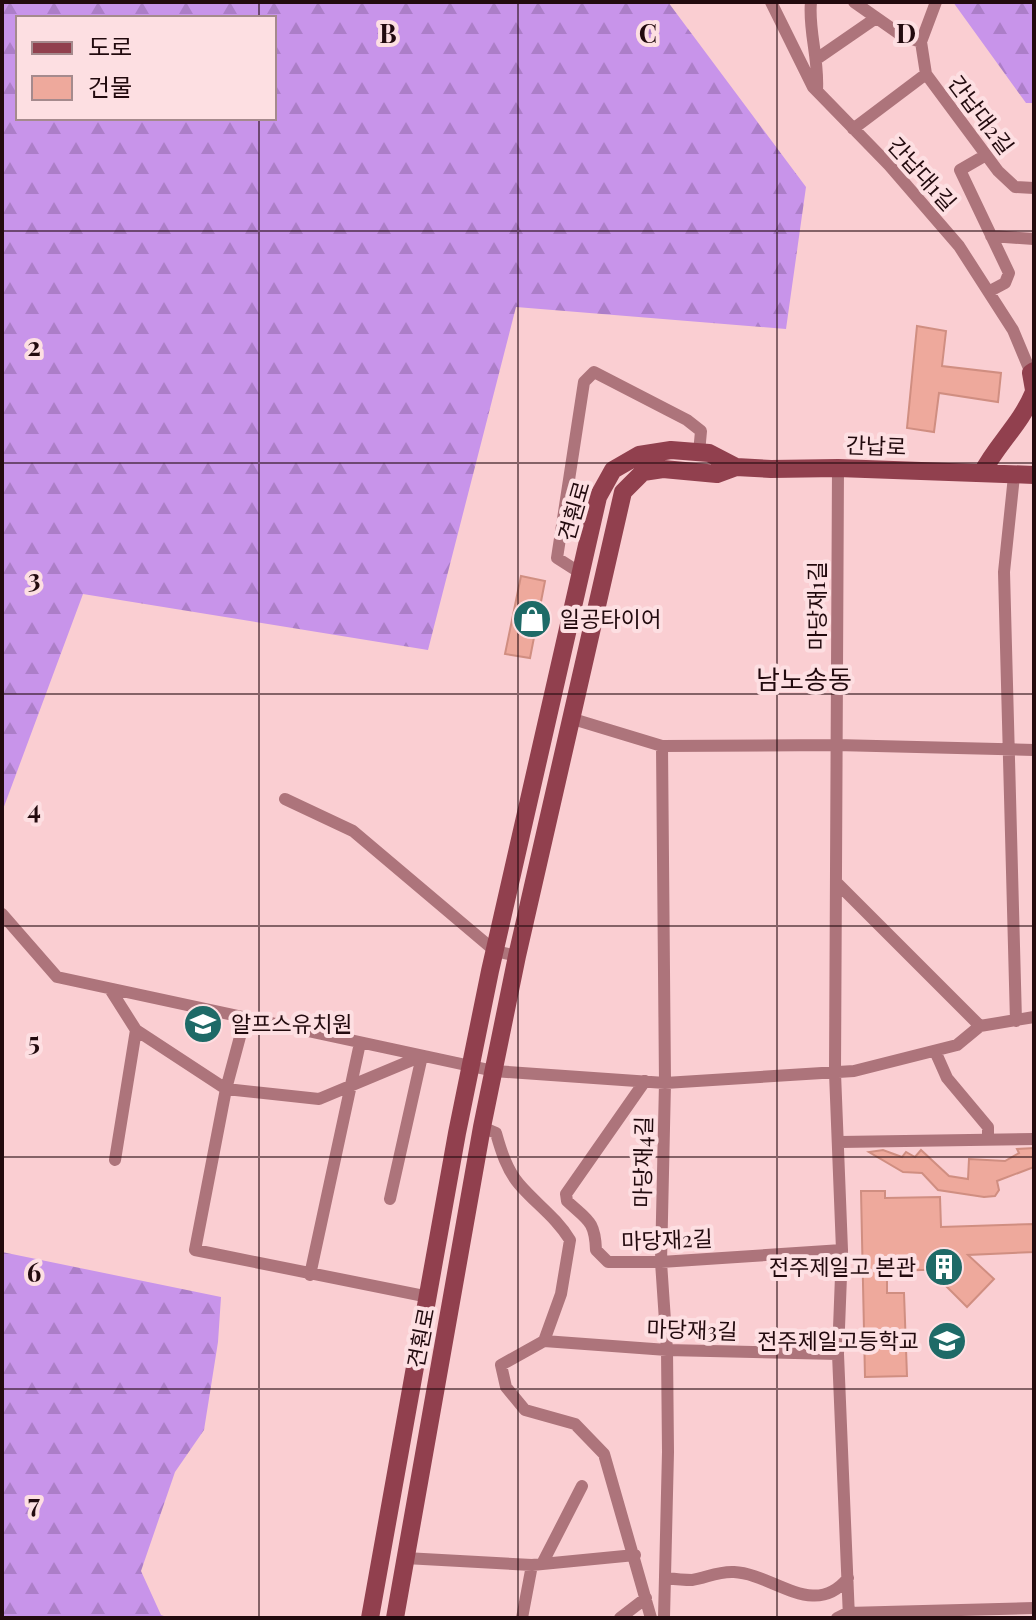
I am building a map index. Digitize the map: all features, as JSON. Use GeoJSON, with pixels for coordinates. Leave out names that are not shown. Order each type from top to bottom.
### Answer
{"type":"FeatureCollection","features":[{"type":"Feature","properties":{"kind":"street","name":"간납대1길"},"geometry":{"type":"LineString","coordinates":[[771,2],[817,90],[959,246],[1013,330],[1033,381]]}},
{"type":"Feature","properties":{"kind":"street"},"geometry":{"type":"LineString","coordinates":[[811,2],[809,15],[818,58],[817,90]]}},
{"type":"Feature","properties":{"kind":"street"},"geometry":{"type":"LineString","coordinates":[[854,2],[901,35],[921,42]]}},
{"type":"Feature","properties":{"kind":"street","name":"간납대2길"},"geometry":{"type":"LineString","coordinates":[[936,2],[921,42],[926,74],[986,155],[1015,187],[1034,188]]}},
{"type":"Feature","properties":{"kind":"street"},"geometry":{"type":"LineString","coordinates":[[818,58],[876,18]]}},
{"type":"Feature","properties":{"kind":"street"},"geometry":{"type":"LineString","coordinates":[[853,129],[926,74]]}},
{"type":"Feature","properties":{"kind":"street","name":"간납대1길"},"geometry":{"type":"LineString","coordinates":[[986,155],[960,170],[1009,273],[1005,283],[990,291]]}},
{"type":"Feature","properties":{"kind":"street"},"geometry":{"type":"LineString","coordinates":[[991,236],[1034,239]]}},
{"type":"Feature","properties":{"kind":"street"},"geometry":{"type":"LineString","coordinates":[[582,574],[557,558],[584,382],[594,372],[687,420],[701,431],[699,453]]}},
{"type":"Feature","properties":{"kind":"street"},"geometry":{"type":"LineString","coordinates":[[982,473],[992,453],[1020,421],[1033,381]]}},
{"type":"Feature","properties":{"kind":"street","name":"견훤로"},"geometry":{"type":"LineString","coordinates":[[370,1618],[495,951],[598,497],[613,470],[639,455],[671,450],[699,453],[736,467]]}},
{"type":"Feature","properties":{"kind":"street","name":"간납로"},"geometry":{"type":"LineString","coordinates":[[736,467],[1034,475]]}},
{"type":"Feature","properties":{"kind":"street","name":"견훤로"},"geometry":{"type":"LineString","coordinates":[[395,1618],[482,1127],[517,956],[623,492],[643,472],[663,469],[717,474],[736,467]]}},
{"type":"Feature","properties":{"kind":"street","name":"마당재1길"},"geometry":{"type":"LineString","coordinates":[[836,882],[838,468]]}},
{"type":"Feature","properties":{"kind":"street"},"geometry":{"type":"LineString","coordinates":[[1014,476],[1004,572],[1016,1021]]}},
{"type":"Feature","properties":{"kind":"street"},"geometry":{"type":"LineString","coordinates":[[573,719],[662,746],[836,745],[1034,750]]}},
{"type":"Feature","properties":{"kind":"street","name":"마당재4길"},"geometry":{"type":"LineString","coordinates":[[662,746],[665,1083],[661,1262],[667,1350],[664,1618]]}},
{"type":"Feature","properties":{"kind":"street"},"geometry":{"type":"LineString","coordinates":[[285,799],[353,831],[495,951],[517,956]]}},
{"type":"Feature","properties":{"kind":"street"},"geometry":{"type":"LineString","coordinates":[[836,882],[980,1026]]}},
{"type":"Feature","properties":{"kind":"street"},"geometry":{"type":"LineString","coordinates":[[836,882],[835,1073],[842,1250],[838,1354],[849,1577],[844,1616],[1034,1608]]}},
{"type":"Feature","properties":{"kind":"street"},"geometry":{"type":"LineString","coordinates":[[2,914],[57,977],[494,1071],[665,1083],[835,1073],[957,1045],[980,1026],[1034,1017]]}},
{"type":"Feature","properties":{"kind":"street"},"geometry":{"type":"LineString","coordinates":[[110,989],[136,1030],[226,1089],[319,1099],[422,1056]]}},
{"type":"Feature","properties":{"kind":"street","name":"견훤로"},"geometry":{"type":"LineString","coordinates":[[245,1018],[226,1089],[195,1250],[429,1297]]}},
{"type":"Feature","properties":{"kind":"street"},"geometry":{"type":"LineString","coordinates":[[115,1160],[136,1030]]}},
{"type":"Feature","properties":{"kind":"street"},"geometry":{"type":"LineString","coordinates":[[310,1275],[360,1043]]}},
{"type":"Feature","properties":{"kind":"street"},"geometry":{"type":"LineString","coordinates":[[935,1051],[947,1078],[988,1127],[988,1139]]}},
{"type":"Feature","properties":{"kind":"street"},"geometry":{"type":"LineString","coordinates":[[390,1199],[422,1056]]}},
{"type":"Feature","properties":{"kind":"street","name":"마당재2길"},"geometry":{"type":"LineString","coordinates":[[645,1081],[572,1181],[567,1201],[589,1218],[595,1233],[596,1250],[608,1262],[661,1262],[842,1250]]}},
{"type":"Feature","properties":{"kind":"street"},"geometry":{"type":"LineString","coordinates":[[482,1127],[496,1133],[503,1157],[517,1183],[559,1221],[570,1240],[561,1294],[544,1341],[501,1365],[506,1387],[525,1410],[575,1424],[604,1454],[651,1618]]}},
{"type":"Feature","properties":{"kind":"street"},"geometry":{"type":"LineString","coordinates":[[840,1142],[1034,1139]]}},
{"type":"Feature","properties":{"kind":"street","name":"마당재3길"},"geometry":{"type":"LineString","coordinates":[[544,1341],[667,1350],[838,1354]]}},
{"type":"Feature","properties":{"kind":"street"},"geometry":{"type":"LineString","coordinates":[[522,1618],[537,1564],[582,1486]]}},
{"type":"Feature","properties":{"kind":"street"},"geometry":{"type":"LineString","coordinates":[[405,1558],[537,1564],[635,1555]]}},
{"type":"Feature","properties":{"kind":"street"},"geometry":{"type":"LineString","coordinates":[[666,1578],[693,1580],[712,1572],[750,1574],[785,1597],[819,1601],[839,1594],[849,1577]]}},
{"type":"Feature","properties":{"kind":"street"},"geometry":{"type":"LineString","coordinates":[[620,1618],[646,1598]]}},
{"type":"Feature","properties":{"kind":"green space"},"geometry":{"type":"Polygon","coordinates":[[[2,2],[668,2],[806,187],[786,329],[516,307],[428,650],[83,594],[2,812],[2,2]]]}},
{"type":"Feature","properties":{"kind":"green space"},"geometry":{"type":"Polygon","coordinates":[[[953,2],[1034,2],[1034,103],[1026,103],[953,2]]]}},
{"type":"Feature","properties":{"kind":"green space"},"geometry":{"type":"Polygon","coordinates":[[[2,1252],[221,1297],[218,1342],[204,1430],[175,1472],[141,1571],[161,1615],[170,1618],[2,1618],[2,1252]]]}},
{"type":"Feature","properties":{"kind":"building"},"geometry":{"type":"Polygon","coordinates":[[[917,326],[946,331],[942,366],[1001,373],[998,402],[939,393],[934,432],[907,428],[917,326]]]}},
{"type":"Feature","properties":{"kind":"building"},"geometry":{"type":"Polygon","coordinates":[[[521,576],[545,581],[530,658],[505,654],[521,576]]]}},
{"type":"Feature","properties":{"kind":"building"},"geometry":{"type":"Polygon","coordinates":[[[1034,1148],[1034,1167],[997,1181],[999,1190],[995,1196],[984,1197],[938,1190],[922,1173],[903,1172],[869,1152],[883,1150],[902,1157],[906,1152],[915,1157],[921,1150],[949,1176],[968,1179],[969,1159],[1005,1161],[1019,1153],[1017,1149],[1034,1148]]]}},
{"type":"Feature","properties":{"kind":"building"},"geometry":{"type":"Polygon","coordinates":[[[861,1191],[885,1191],[885,1198],[940,1197],[941,1227],[1034,1224],[1034,1252],[968,1255],[994,1279],[967,1307],[942,1282],[956,1269],[887,1271],[887,1293],[904,1293],[907,1376],[865,1377],[861,1191]]]}},
{"type":"Feature","properties":{"kind":"place","name":"일공타이어"},"geometry":{"type":"Point","coordinates":[532,619]}},
{"type":"Feature","properties":{"kind":"place","name":"알프스유치원"},"geometry":{"type":"Point","coordinates":[203,1024]}},
{"type":"Feature","properties":{"kind":"place","name":"전주제일고 본관"},"geometry":{"type":"Point","coordinates":[944,1267]}},
{"type":"Feature","properties":{"kind":"place","name":"전주제일고등학교"},"geometry":{"type":"Point","coordinates":[947,1341]}},
{"type":"Feature","properties":{"kind":"district","name":"남노송동"},"geometry":{"type":"Point","coordinates":[804,680]}}]}
